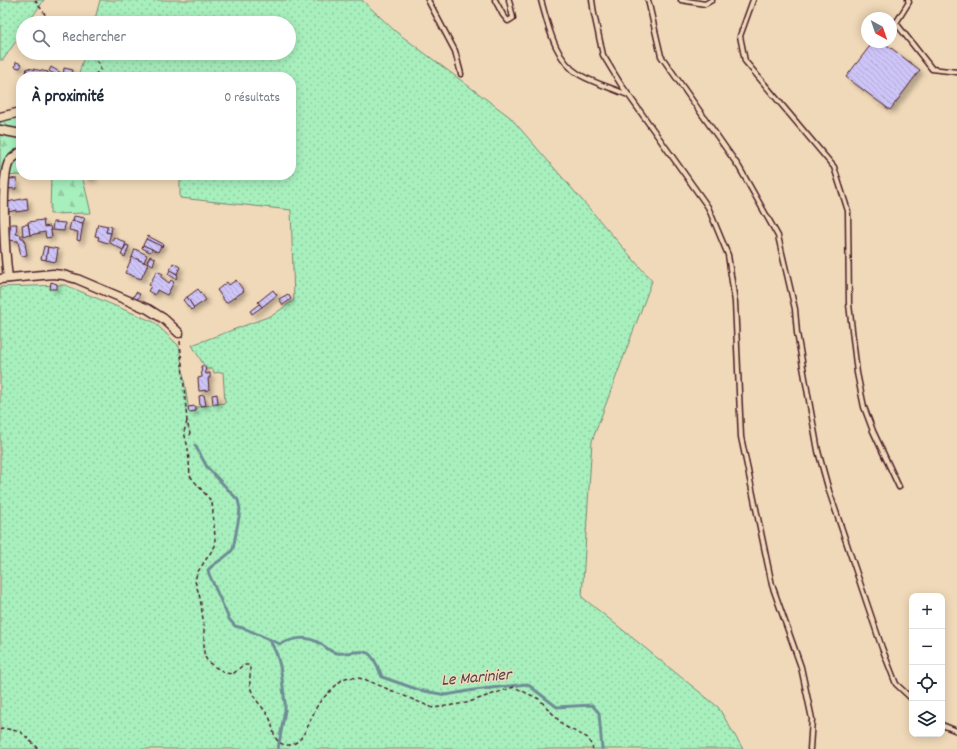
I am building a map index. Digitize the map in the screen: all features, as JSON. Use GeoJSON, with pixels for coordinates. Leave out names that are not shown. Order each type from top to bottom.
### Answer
{"type":"FeatureCollection","features":[{"type":"Feature","properties":{"kind":"street"},"geometry":{"type":"LineString","coordinates":[[0,117],[16,113]]}},
{"type":"Feature","properties":{"kind":"street"},"geometry":{"type":"LineString","coordinates":[[0,130],[16,133]]}},
{"type":"Feature","properties":{"kind":"street"},"geometry":{"type":"LineString","coordinates":[[16,156],[8,162],[2,178],[4,279],[53,274],[77,279],[148,310],[164,319],[179,333]]}},
{"type":"Feature","properties":{"kind":"lane"},"geometry":{"type":"LineString","coordinates":[[428,0],[455,51],[461,74]]}},
{"type":"Feature","properties":{"kind":"lane"},"geometry":{"type":"LineString","coordinates":[[496,0],[503,15],[508,21],[513,18],[509,0]]}},
{"type":"Feature","properties":{"kind":"lane"},"geometry":{"type":"LineString","coordinates":[[541,0],[552,39],[561,58],[578,74],[628,95]]}},
{"type":"Feature","properties":{"kind":"lane"},"geometry":{"type":"LineString","coordinates":[[592,0],[603,55],[628,95],[708,207],[728,255],[735,302],[741,437],[772,585],[801,667],[812,719],[810,749]]}},
{"type":"Feature","properties":{"kind":"lane"},"geometry":{"type":"LineString","coordinates":[[648,0],[661,56],[738,167],[778,236],[795,309],[797,333],[818,451],[828,490],[896,684],[909,696]]}},
{"type":"Feature","properties":{"kind":"lane"},"geometry":{"type":"LineString","coordinates":[[681,0],[705,4],[712,0]]}},
{"type":"Feature","properties":{"kind":"lane"},"geometry":{"type":"LineString","coordinates":[[753,0],[740,36],[745,61],[834,167],[848,212],[849,304],[857,373],[864,407],[899,487]]}},
{"type":"Feature","properties":{"kind":"lane"},"geometry":{"type":"LineString","coordinates":[[908,0],[896,23],[932,69],[957,72]]}},
{"type":"Feature","properties":{"kind":"lane"},"geometry":{"type":"LineString","coordinates":[[945,726],[957,731]]}},
{"type":"Feature","properties":{"kind":"path"},"geometry":{"type":"LineString","coordinates":[[35,0],[46,16]]}},
{"type":"Feature","properties":{"kind":"path"},"geometry":{"type":"LineString","coordinates":[[95,60],[100,64],[100,70],[98,72]]}},
{"type":"Feature","properties":{"kind":"path"},"geometry":{"type":"LineString","coordinates":[[179,333],[187,421],[191,438]]}},
{"type":"Feature","properties":{"kind":"path"},"geometry":{"type":"LineString","coordinates":[[187,421],[184,432],[188,448],[190,476],[212,502],[215,546],[197,573],[195,581],[200,598],[204,626],[204,655],[208,662],[215,668],[226,673],[233,674],[243,665],[249,665],[250,689],[255,699],[269,717],[273,732],[279,742],[284,745],[293,745],[300,740],[319,703],[343,679],[353,677],[364,679],[432,708],[466,703],[514,687],[539,699],[564,726],[588,738],[593,749]]}},
{"type":"Feature","properties":{"kind":"path"},"geometry":{"type":"LineString","coordinates":[[0,730],[2,728],[21,732],[36,747],[36,749]]}},
{"type":"Feature","properties":{"kind":"green space"},"geometry":{"type":"Polygon","coordinates":[[[0,0],[44,0],[33,16],[16,16],[16,41],[3,60],[0,60],[0,0]]]}},
{"type":"Feature","properties":{"kind":"green space"},"geometry":{"type":"Polygon","coordinates":[[[100,0],[362,0],[395,31],[510,117],[652,281],[592,441],[582,597],[718,707],[743,749],[0,749],[0,287],[65,285],[154,322],[179,346],[189,412],[196,411],[197,407],[225,403],[223,372],[214,373],[213,369],[206,369],[192,345],[273,315],[294,300],[291,210],[180,198],[180,180],[296,180],[296,72],[79,72],[83,60],[296,60],[296,16],[96,16],[100,0]]]}},
{"type":"Feature","properties":{"kind":"green space"},"geometry":{"type":"Polygon","coordinates":[[[16,115],[16,175],[0,176],[0,120],[16,115]]]}},
{"type":"Feature","properties":{"kind":"green space"},"geometry":{"type":"Polygon","coordinates":[[[51,180],[83,180],[91,213],[50,214],[51,180]]]}},
{"type":"Feature","properties":{"kind":"building"},"geometry":{"type":"Polygon","coordinates":[[[868,48],[891,48],[920,70],[890,110],[846,77],[868,48]]]}},
{"type":"Feature","properties":{"kind":"building"},"geometry":{"type":"Polygon","coordinates":[[[16,62],[22,64],[20,68],[15,67],[16,62]]]}},
{"type":"Feature","properties":{"kind":"building"},"geometry":{"type":"Polygon","coordinates":[[[51,67],[59,72],[51,72],[49,71],[51,67]]]}},
{"type":"Feature","properties":{"kind":"building"},"geometry":{"type":"Polygon","coordinates":[[[27,68],[48,72],[26,72],[27,68]]]}},
{"type":"Feature","properties":{"kind":"building"},"geometry":{"type":"Polygon","coordinates":[[[64,68],[73,70],[73,72],[64,72],[64,68]]]}},
{"type":"Feature","properties":{"kind":"building"},"geometry":{"type":"Polygon","coordinates":[[[5,178],[17,180],[16,189],[4,188],[5,178]]]}},
{"type":"Feature","properties":{"kind":"building"},"geometry":{"type":"Polygon","coordinates":[[[27,198],[28,210],[16,212],[16,210],[9,212],[7,202],[27,198]]]}},
{"type":"Feature","properties":{"kind":"building"},"geometry":{"type":"Polygon","coordinates":[[[74,216],[85,218],[83,223],[73,221],[74,216]]]}},
{"type":"Feature","properties":{"kind":"building"},"geometry":{"type":"Polygon","coordinates":[[[43,220],[44,227],[50,226],[52,237],[46,238],[45,232],[30,235],[28,222],[43,220]]]}},
{"type":"Feature","properties":{"kind":"building"},"geometry":{"type":"Polygon","coordinates":[[[71,221],[83,223],[80,241],[77,240],[78,232],[69,230],[71,221]]]}},
{"type":"Feature","properties":{"kind":"building"},"geometry":{"type":"Polygon","coordinates":[[[53,222],[65,223],[64,231],[52,230],[53,222]]]}},
{"type":"Feature","properties":{"kind":"building"},"geometry":{"type":"Polygon","coordinates":[[[11,224],[17,224],[16,234],[21,235],[21,238],[24,238],[27,255],[21,256],[18,241],[8,240],[11,224]]]}},
{"type":"Feature","properties":{"kind":"building"},"geometry":{"type":"Polygon","coordinates":[[[28,224],[30,235],[23,236],[22,225],[28,224]]]}},
{"type":"Feature","properties":{"kind":"building"},"geometry":{"type":"Polygon","coordinates":[[[98,224],[108,226],[106,232],[111,233],[108,243],[98,240],[99,237],[95,236],[98,224]]]}},
{"type":"Feature","properties":{"kind":"building"},"geometry":{"type":"Polygon","coordinates":[[[108,226],[112,227],[111,233],[106,232],[108,226]]]}},
{"type":"Feature","properties":{"kind":"building"},"geometry":{"type":"Polygon","coordinates":[[[148,236],[163,244],[162,247],[146,239],[148,236]]]}},
{"type":"Feature","properties":{"kind":"building"},"geometry":{"type":"Polygon","coordinates":[[[114,237],[126,243],[123,250],[110,243],[114,237]]]}},
{"type":"Feature","properties":{"kind":"building"},"geometry":{"type":"Polygon","coordinates":[[[146,239],[161,246],[158,252],[143,245],[146,239]]]}},
{"type":"Feature","properties":{"kind":"building"},"geometry":{"type":"Polygon","coordinates":[[[126,245],[129,246],[125,257],[121,255],[126,245]]]}},
{"type":"Feature","properties":{"kind":"building"},"geometry":{"type":"Polygon","coordinates":[[[143,245],[152,249],[150,252],[142,248],[143,245]]]}},
{"type":"Feature","properties":{"kind":"building"},"geometry":{"type":"Polygon","coordinates":[[[44,246],[48,247],[46,260],[41,259],[44,246]]]}},
{"type":"Feature","properties":{"kind":"building"},"geometry":{"type":"Polygon","coordinates":[[[48,247],[58,249],[56,262],[46,260],[48,247]]]}},
{"type":"Feature","properties":{"kind":"building"},"geometry":{"type":"Polygon","coordinates":[[[135,249],[147,255],[144,262],[132,257],[135,249]]]}},
{"type":"Feature","properties":{"kind":"building"},"geometry":{"type":"Polygon","coordinates":[[[150,256],[155,259],[153,265],[147,262],[150,256]]]}},
{"type":"Feature","properties":{"kind":"building"},"geometry":{"type":"Polygon","coordinates":[[[132,257],[148,264],[141,279],[125,273],[132,257]]]}},
{"type":"Feature","properties":{"kind":"building"},"geometry":{"type":"Polygon","coordinates":[[[173,263],[180,267],[177,274],[170,270],[173,263]]]}},
{"type":"Feature","properties":{"kind":"building"},"geometry":{"type":"Polygon","coordinates":[[[170,270],[178,275],[176,279],[168,274],[170,270]]]}},
{"type":"Feature","properties":{"kind":"building"},"geometry":{"type":"Polygon","coordinates":[[[157,271],[163,274],[161,277],[169,283],[171,280],[174,282],[167,295],[157,290],[155,295],[148,291],[151,286],[149,285],[157,271]]]}},
{"type":"Feature","properties":{"kind":"building"},"geometry":{"type":"Polygon","coordinates":[[[236,280],[244,291],[226,303],[217,290],[227,282],[229,285],[236,280]]]}},
{"type":"Feature","properties":{"kind":"building"},"geometry":{"type":"Polygon","coordinates":[[[51,282],[57,284],[57,289],[50,289],[51,282]]]}},
{"type":"Feature","properties":{"kind":"building"},"geometry":{"type":"Polygon","coordinates":[[[198,289],[206,300],[194,308],[187,297],[198,289]]]}},
{"type":"Feature","properties":{"kind":"building"},"geometry":{"type":"Polygon","coordinates":[[[273,290],[277,295],[262,307],[258,302],[273,290]]]}},
{"type":"Feature","properties":{"kind":"building"},"geometry":{"type":"Polygon","coordinates":[[[136,292],[140,294],[137,300],[133,298],[136,292]]]}},
{"type":"Feature","properties":{"kind":"building"},"geometry":{"type":"Polygon","coordinates":[[[288,294],[291,299],[283,305],[279,299],[288,294]]]}},
{"type":"Feature","properties":{"kind":"building"},"geometry":{"type":"Polygon","coordinates":[[[187,297],[194,308],[191,310],[183,300],[187,297]]]}},
{"type":"Feature","properties":{"kind":"building"},"geometry":{"type":"Polygon","coordinates":[[[259,304],[262,307],[252,314],[250,311],[259,304]]]}},
{"type":"Feature","properties":{"kind":"building"},"geometry":{"type":"Polygon","coordinates":[[[201,366],[205,366],[206,374],[210,373],[210,378],[208,378],[209,390],[199,391],[198,378],[202,377],[201,366]]]}},
{"type":"Feature","properties":{"kind":"building"},"geometry":{"type":"Polygon","coordinates":[[[217,394],[218,404],[213,404],[212,395],[217,394]]]}},
{"type":"Feature","properties":{"kind":"building"},"geometry":{"type":"Polygon","coordinates":[[[204,395],[206,405],[200,406],[199,396],[204,395]]]}},
{"type":"Feature","properties":{"kind":"building"},"geometry":{"type":"Polygon","coordinates":[[[195,406],[196,411],[189,412],[188,407],[195,406]]]}},
{"type":"Feature","properties":{"kind":"waterway","name":"Le Marinier"},"geometry":{"type":"LineString","coordinates":[[195,445],[207,467],[238,500],[240,509],[233,549],[228,555],[208,570],[229,619],[235,626],[246,629],[280,644],[290,640],[305,638],[316,641],[330,651],[341,653],[368,653],[375,661],[382,677],[419,690],[446,695],[527,684],[557,707],[592,705],[599,713],[602,749]]}},
{"type":"Feature","properties":{"kind":"waterway"},"geometry":{"type":"LineString","coordinates":[[269,640],[277,654],[285,703],[278,749]]}}]}
